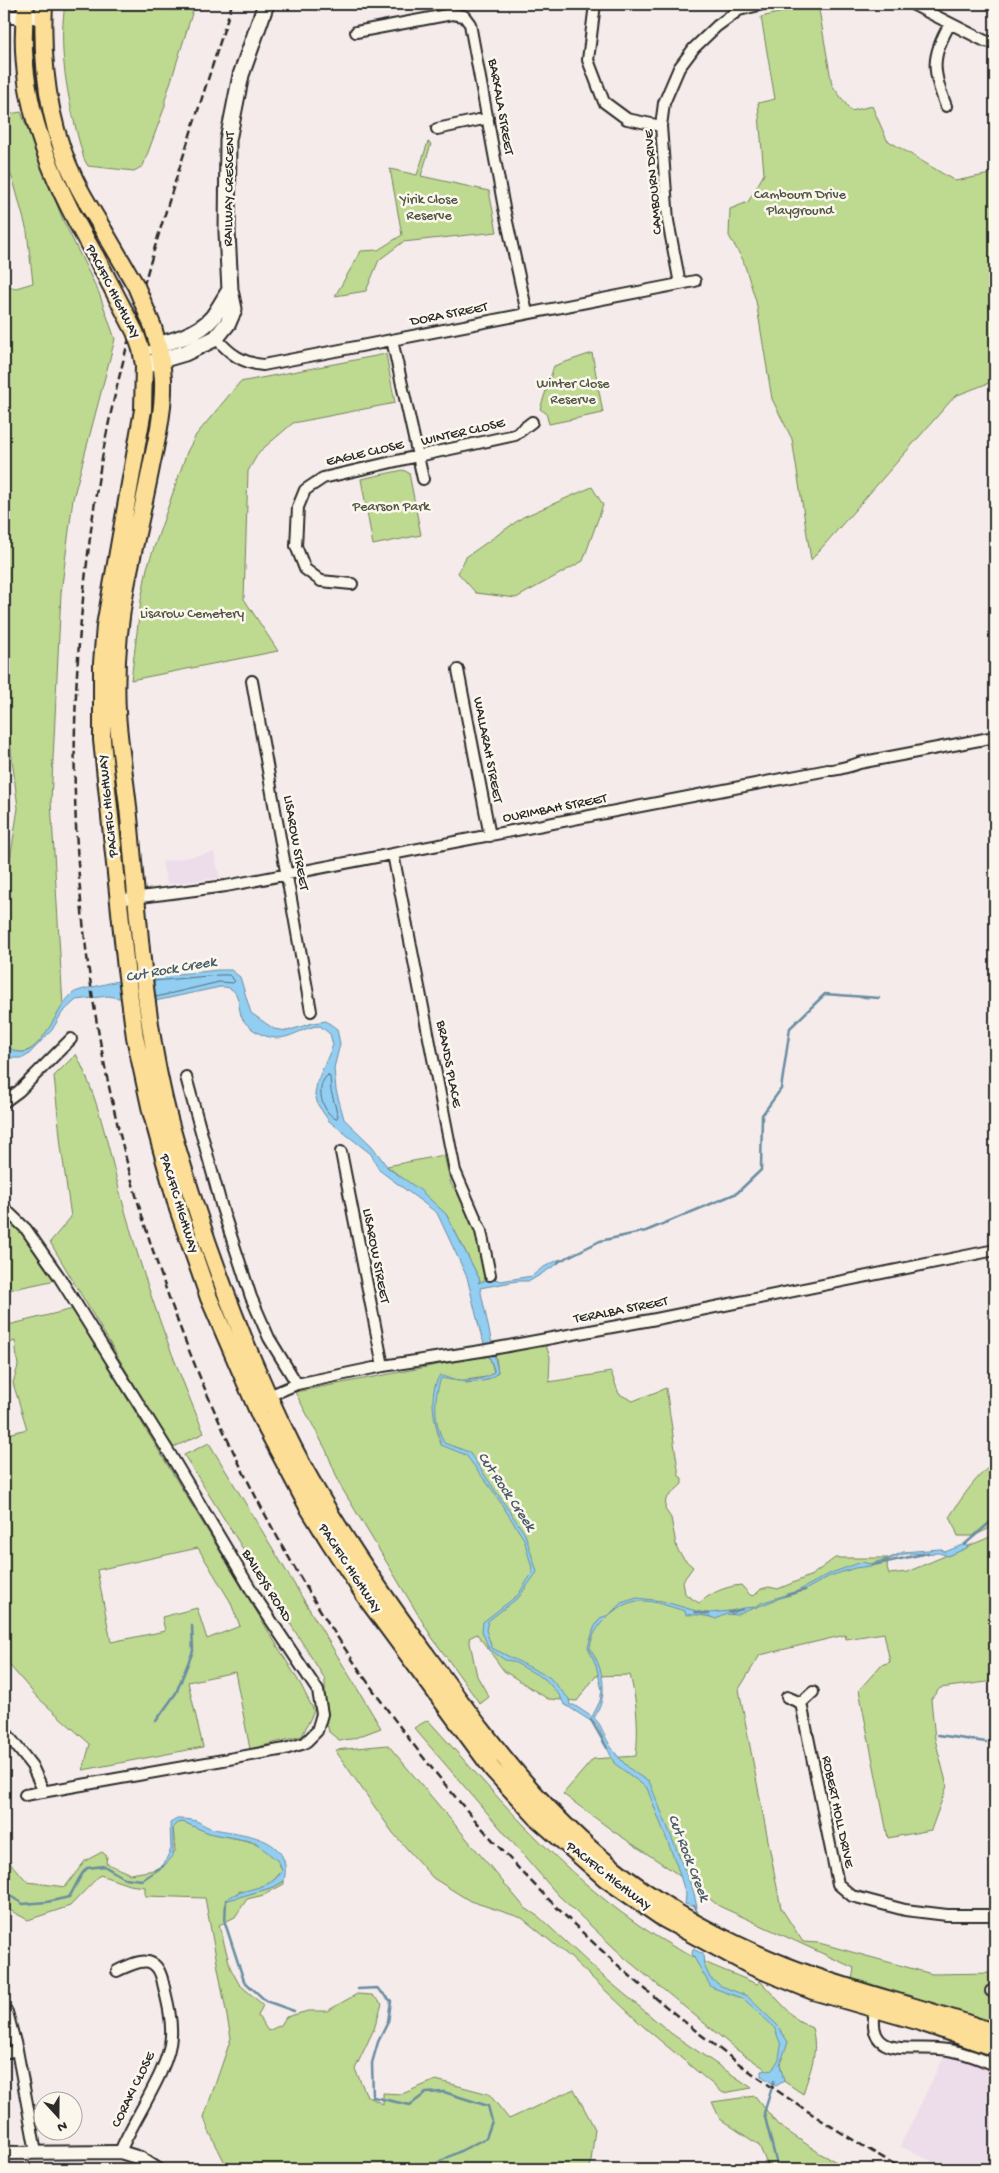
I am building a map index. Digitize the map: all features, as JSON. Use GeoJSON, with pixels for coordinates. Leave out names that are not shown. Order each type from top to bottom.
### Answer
{"type":"FeatureCollection","features":[{"type":"Feature","properties":{"kind":"main road","name":"RAILWAY CRESCENT"},"geometry":{"type":"LineString","coordinates":[[142,357],[160,352],[190,351],[216,338],[228,323],[234,309],[230,290],[227,214],[228,140],[241,75],[266,4]]}},
{"type":"Feature","properties":{"kind":"main road","name":"PACIFIC HIGHWAY"},"geometry":{"type":"LineString","coordinates":[[25,10],[25,70],[37,130],[57,184],[135,332],[142,357],[143,410],[140,435],[105,626],[102,662],[102,740],[117,900],[132,1014],[151,1111],[181,1218],[202,1280],[254,1402],[308,1507],[355,1581],[493,1770],[526,1808],[565,1845],[618,1888],[813,1992],[917,2021],[995,2048]]}},
{"type":"Feature","properties":{"kind":"main road","name":"PACIFIC HIGHWAY"},"geometry":{"type":"LineString","coordinates":[[43,10],[44,66],[51,115],[66,161],[76,183],[136,286],[153,327],[160,352],[163,397],[161,415],[125,590],[117,652],[116,710],[129,818],[142,968],[162,1092],[212,1257],[240,1331],[294,1450],[341,1531],[395,1612],[484,1734],[511,1768],[562,1825],[664,1912]]}},
{"type":"Feature","properties":{"kind":"main road","name":"RAILWAY CRESCENT"},"geometry":{"type":"LineString","coordinates":[[160,352],[197,330],[212,318],[230,290]]}},
{"type":"Feature","properties":{"kind":"main road"},"geometry":{"type":"LineString","coordinates":[[197,330],[210,332],[216,338]]}},
{"type":"Feature","properties":{"kind":"main road","name":"PACIFIC HIGHWAY"},"geometry":{"type":"LineString","coordinates":[[733,1949],[995,2033]]}},
{"type":"Feature","properties":{"kind":"street"},"geometry":{"type":"LineString","coordinates":[[595,4],[588,60],[604,102],[627,119],[661,126]]}},
{"type":"Feature","properties":{"kind":"street","name":"CAMBOURN DRIVE"},"geometry":{"type":"LineString","coordinates":[[680,284],[668,221],[661,126],[664,103],[679,68],[694,48],[717,26],[739,10],[760,4]]}},
{"type":"Feature","properties":{"kind":"street"},"geometry":{"type":"LineString","coordinates":[[912,4],[950,24],[995,43]]}},
{"type":"Feature","properties":{"kind":"street"},"geometry":{"type":"LineString","coordinates":[[4,17],[25,10],[43,10]]}},
{"type":"Feature","properties":{"kind":"street","name":"BARKALA STREET"},"geometry":{"type":"LineString","coordinates":[[356,32],[452,14],[464,16],[470,24],[474,37],[504,208],[527,313]]}},
{"type":"Feature","properties":{"kind":"street"},"geometry":{"type":"LineString","coordinates":[[946,106],[939,89],[934,59],[950,24]]}},
{"type":"Feature","properties":{"kind":"street"},"geometry":{"type":"LineString","coordinates":[[437,129],[488,118]]}},
{"type":"Feature","properties":{"kind":"street","name":"DORA STREET"},"geometry":{"type":"LineString","coordinates":[[216,338],[232,355],[251,364],[263,365],[695,281]]}},
{"type":"Feature","properties":{"kind":"street"},"geometry":{"type":"LineString","coordinates":[[392,340],[418,456]]}},
{"type":"Feature","properties":{"kind":"street","name":"WINTER CLOSE"},"geometry":{"type":"LineString","coordinates":[[423,479],[418,456],[515,435],[532,422]]}},
{"type":"Feature","properties":{"kind":"street","name":"EAGLE CLOSE"},"geometry":{"type":"LineString","coordinates":[[352,584],[321,581],[305,569],[296,546],[298,507],[306,490],[323,478],[418,456]]}},
{"type":"Feature","properties":{"kind":"street","name":"WALLARAH STREET"},"geometry":{"type":"LineString","coordinates":[[458,670],[490,836]]}},
{"type":"Feature","properties":{"kind":"street","name":"LISAROW STREET"},"geometry":{"type":"LineString","coordinates":[[252,681],[311,1011]]}},
{"type":"Feature","properties":{"kind":"street","name":"OURIMBAH STREET"},"geometry":{"type":"LineString","coordinates":[[117,900],[226,886],[828,770],[834,771],[840,767],[852,767],[860,762],[995,737]]}},
{"type":"Feature","properties":{"kind":"street","name":"BRANDS PLACE"},"geometry":{"type":"LineString","coordinates":[[393,854],[455,1171],[482,1231],[490,1275]]}},
{"type":"Feature","properties":{"kind":"street"},"geometry":{"type":"LineString","coordinates":[[4,1102],[19,1091],[71,1039]]}},
{"type":"Feature","properties":{"kind":"street"},"geometry":{"type":"LineString","coordinates":[[186,1077],[222,1208],[251,1297],[270,1338],[297,1384]]}},
{"type":"Feature","properties":{"kind":"street","name":"LISAROW STREET"},"geometry":{"type":"LineString","coordinates":[[341,1152],[383,1366]]}},
{"type":"Feature","properties":{"kind":"street","name":"BAILEYS ROAD"},"geometry":{"type":"LineString","coordinates":[[4,1208],[26,1229],[97,1336],[256,1598],[318,1691],[322,1714],[317,1731],[305,1743],[285,1750],[25,1795]]}},
{"type":"Feature","properties":{"kind":"street","name":"TERALBA STREET"},"geometry":{"type":"LineString","coordinates":[[254,1402],[297,1384],[383,1366],[481,1351],[666,1317],[995,1250]]}},
{"type":"Feature","properties":{"kind":"street"},"geometry":{"type":"LineString","coordinates":[[787,1697],[801,1703],[813,1692]]}},
{"type":"Feature","properties":{"kind":"street","name":"ROBERT HOLL DRIVE"},"geometry":{"type":"LineString","coordinates":[[801,1703],[838,1884],[852,1896],[905,1910],[947,1915],[995,1915]]}},
{"type":"Feature","properties":{"kind":"street"},"geometry":{"type":"LineString","coordinates":[[4,1730],[32,1766],[44,1792]]}},
{"type":"Feature","properties":{"kind":"street","name":"CORAKI CLOSE"},"geometry":{"type":"LineString","coordinates":[[117,1971],[142,1962],[152,1962],[158,1967],[170,2017],[171,2036],[160,2074],[120,2152]]}},
{"type":"Feature","properties":{"kind":"street"},"geometry":{"type":"LineString","coordinates":[[876,2010],[874,2028],[879,2039],[888,2047],[896,2049],[941,2049],[995,2065]]}},
{"type":"Feature","properties":{"kind":"street"},"geometry":{"type":"LineString","coordinates":[[7,2012],[17,2050],[36,2152]]}},
{"type":"Feature","properties":{"kind":"street"},"geometry":{"type":"LineString","coordinates":[[4,2053],[17,2050]]}},
{"type":"Feature","properties":{"kind":"street"},"geometry":{"type":"LineString","coordinates":[[4,2153],[120,2152],[140,2158],[157,2169]]}},
{"type":"Feature","properties":{"kind":"shaded area"},"geometry":{"type":"Polygon","coordinates":[[[214,852],[220,878],[167,884],[162,862],[214,852]]]}},
{"type":"Feature","properties":{"kind":"shaded area"},"geometry":{"type":"Polygon","coordinates":[[[947,2050],[995,2068],[995,2169],[948,2169],[900,2146],[947,2050]]]}},
{"type":"Feature","properties":{"kind":"green space"},"geometry":{"type":"Polygon","coordinates":[[[65,4],[195,4],[165,100],[165,106],[143,166],[134,171],[88,166],[84,159],[66,82],[63,43],[65,4]]]}},
{"type":"Feature","properties":{"kind":"green space","name":"Cambourn Drive Playground"},"geometry":{"type":"Polygon","coordinates":[[[818,4],[832,85],[851,111],[872,106],[887,140],[955,181],[995,173],[995,373],[994,381],[955,396],[811,560],[792,439],[772,399],[756,301],[743,260],[729,236],[730,209],[748,202],[764,174],[758,103],[775,99],[761,17],[818,4]]]}},
{"type":"Feature","properties":{"kind":"green space"},"geometry":{"type":"Polygon","coordinates":[[[21,112],[63,220],[99,293],[115,339],[73,499],[61,593],[51,801],[63,1006],[41,1039],[27,1051],[19,1052],[10,1048],[4,1021],[4,899],[18,808],[8,726],[4,726],[4,285],[16,288],[33,283],[27,231],[14,183],[4,159],[4,115],[21,112]]]}},
{"type":"Feature","properties":{"kind":"green space","name":"Yirik Close Reserve"},"geometry":{"type":"Polygon","coordinates":[[[428,142],[431,144],[421,176],[489,191],[497,232],[403,242],[379,260],[366,291],[335,296],[361,251],[378,250],[402,235],[390,169],[417,175],[428,142]]]}},
{"type":"Feature","properties":{"kind":"green space","name":"Winter Close Reserve"},"geometry":{"type":"Polygon","coordinates":[[[592,353],[603,413],[549,424],[546,413],[540,409],[554,366],[592,353]]]}},
{"type":"Feature","properties":{"kind":"green space","name":"Lisarow Cemetery"},"geometry":{"type":"Polygon","coordinates":[[[386,354],[395,403],[293,423],[259,452],[248,471],[244,599],[278,651],[131,680],[147,568],[187,452],[196,435],[240,382],[386,354]]]}},
{"type":"Feature","properties":{"kind":"green space","name":"Pearson Park"},"geometry":{"type":"Polygon","coordinates":[[[403,470],[409,473],[421,535],[373,545],[361,479],[403,470]]]}},
{"type":"Feature","properties":{"kind":"green space"},"geometry":{"type":"Polygon","coordinates":[[[592,487],[603,505],[583,561],[516,598],[476,593],[458,573],[466,557],[523,517],[592,487]]]}},
{"type":"Feature","properties":{"kind":"green space"},"geometry":{"type":"Polygon","coordinates":[[[76,1054],[100,1115],[128,1221],[153,1302],[172,1355],[204,1433],[172,1448],[50,1242],[71,1217],[54,1076],[76,1054]]]}},
{"type":"Feature","properties":{"kind":"green space"},"geometry":{"type":"Polygon","coordinates":[[[444,1155],[451,1184],[468,1209],[477,1233],[490,1284],[477,1286],[480,1280],[446,1214],[387,1166],[444,1155]]]}},
{"type":"Feature","properties":{"kind":"green space"},"geometry":{"type":"Polygon","coordinates":[[[4,1214],[21,1230],[56,1280],[4,1291],[4,1214]]]}},
{"type":"Feature","properties":{"kind":"green space"},"geometry":{"type":"Polygon","coordinates":[[[73,1309],[94,1340],[125,1395],[301,1685],[314,1711],[302,1736],[250,1749],[235,1672],[188,1682],[203,1747],[83,1770],[90,1744],[37,1697],[4,1659],[4,1435],[27,1429],[13,1383],[18,1366],[15,1341],[4,1345],[4,1326],[73,1309]],[[198,1548],[97,1570],[111,1642],[165,1631],[162,1617],[197,1608],[207,1639],[240,1626],[230,1601],[198,1548]]]}},
{"type":"Feature","properties":{"kind":"green space"},"geometry":{"type":"Polygon","coordinates":[[[545,1343],[550,1357],[549,1382],[611,1372],[619,1394],[633,1401],[666,1388],[679,1476],[682,1478],[682,1484],[666,1499],[665,1509],[671,1518],[677,1549],[693,1567],[683,1581],[685,1594],[699,1603],[719,1591],[735,1586],[741,1585],[750,1595],[754,1596],[761,1589],[769,1587],[778,1589],[812,1575],[835,1558],[888,1558],[887,1567],[889,1574],[907,1572],[990,1537],[995,1537],[995,1681],[940,1688],[931,1699],[935,1739],[947,1786],[931,1830],[888,1838],[859,1690],[881,1665],[890,1662],[884,1633],[846,1639],[845,1635],[760,1655],[739,1689],[781,1908],[803,1942],[819,1943],[932,1974],[995,1973],[995,2022],[852,1981],[854,1968],[719,1906],[673,1871],[613,1831],[563,1794],[593,1759],[636,1756],[637,1715],[630,1675],[596,1676],[577,1701],[548,1699],[504,1671],[477,1634],[469,1638],[477,1676],[489,1697],[480,1704],[431,1636],[340,1485],[326,1450],[295,1392],[489,1355],[494,1372],[487,1377],[466,1380],[466,1383],[487,1380],[498,1372],[495,1353],[545,1343]]]}},
{"type":"Feature","properties":{"kind":"green space"},"geometry":{"type":"Polygon","coordinates":[[[209,1443],[381,1728],[352,1739],[339,1740],[329,1732],[325,1715],[325,1679],[184,1455],[209,1443]]]}},
{"type":"Feature","properties":{"kind":"green space"},"geometry":{"type":"Polygon","coordinates":[[[995,1462],[995,1506],[992,1507],[990,1528],[974,1536],[958,1536],[950,1516],[976,1480],[995,1462]]]}},
{"type":"Feature","properties":{"kind":"green space"},"geometry":{"type":"Polygon","coordinates":[[[428,1720],[542,1844],[605,1900],[639,1925],[674,1947],[757,1984],[760,1981],[798,2021],[812,2028],[815,2045],[814,2054],[803,2094],[737,2050],[626,1959],[557,1894],[414,1728],[428,1720]]]}},
{"type":"Feature","properties":{"kind":"green space"},"geometry":{"type":"Polygon","coordinates":[[[388,1745],[525,1908],[539,1917],[604,1977],[672,2034],[752,2088],[723,2093],[644,2027],[570,1957],[522,1918],[470,1901],[433,1878],[393,1833],[335,1750],[388,1745]]]}},
{"type":"Feature","properties":{"kind":"green space"},"geometry":{"type":"Polygon","coordinates":[[[183,1822],[208,1832],[241,1839],[261,1846],[277,1860],[282,1871],[272,1882],[248,1892],[240,1891],[227,1900],[274,1887],[284,1881],[284,1884],[264,1895],[247,1899],[235,1917],[219,1925],[231,1969],[239,1984],[263,2005],[258,2016],[268,2031],[281,2025],[286,2017],[308,2011],[327,2011],[357,1994],[372,1995],[382,2004],[374,2029],[355,2069],[367,2096],[383,2104],[383,2093],[402,2094],[436,2080],[489,2094],[509,2119],[574,2089],[595,2129],[590,2169],[228,2169],[204,2117],[231,2038],[205,1898],[145,1896],[145,1887],[129,1885],[100,1875],[70,1906],[28,1920],[4,1907],[4,1857],[28,1882],[65,1887],[85,1861],[102,1852],[107,1856],[106,1863],[130,1874],[149,1871],[162,1867],[175,1851],[173,1827],[177,1823],[183,1822]]]}},
{"type":"Feature","properties":{"kind":"green space"},"geometry":{"type":"Polygon","coordinates":[[[755,2096],[778,2125],[821,2154],[850,2169],[769,2169],[759,2145],[720,2119],[712,2102],[755,2096]]]}},
{"type":"Feature","properties":{"kind":"water"},"geometry":{"type":"Polygon","coordinates":[[[231,970],[240,977],[251,1013],[274,1029],[287,1031],[326,1021],[337,1029],[340,1044],[334,1068],[336,1090],[344,1119],[372,1146],[388,1168],[420,1190],[446,1214],[480,1280],[478,1283],[492,1278],[501,1281],[532,1276],[542,1268],[560,1259],[559,1263],[530,1281],[517,1281],[480,1288],[498,1372],[492,1377],[479,1382],[463,1382],[441,1378],[438,1386],[436,1411],[438,1427],[444,1443],[469,1452],[525,1534],[537,1572],[519,1597],[488,1621],[486,1630],[492,1648],[549,1677],[569,1699],[570,1705],[574,1705],[592,1717],[600,1701],[602,1690],[596,1665],[588,1647],[594,1628],[600,1618],[609,1615],[621,1603],[637,1598],[662,1601],[696,1611],[700,1614],[730,1611],[732,1614],[744,1608],[756,1607],[761,1603],[798,1591],[831,1573],[862,1562],[870,1564],[903,1552],[940,1549],[945,1552],[967,1543],[967,1548],[948,1556],[939,1553],[904,1554],[870,1566],[855,1568],[830,1576],[803,1591],[736,1615],[726,1614],[716,1619],[686,1615],[685,1611],[662,1604],[638,1601],[622,1606],[614,1611],[595,1632],[590,1648],[599,1665],[603,1692],[599,1709],[594,1718],[619,1757],[636,1774],[649,1781],[694,1893],[697,1908],[685,1904],[686,1895],[677,1866],[647,1788],[614,1763],[597,1725],[564,1704],[560,1696],[545,1679],[512,1661],[505,1660],[489,1649],[482,1631],[483,1622],[518,1595],[533,1572],[524,1539],[493,1491],[466,1455],[441,1445],[433,1409],[433,1400],[436,1383],[440,1375],[460,1380],[475,1380],[489,1376],[494,1372],[494,1369],[481,1335],[467,1277],[437,1213],[379,1170],[371,1154],[329,1121],[318,1105],[315,1094],[317,1082],[333,1045],[330,1034],[320,1026],[281,1038],[261,1034],[248,1026],[242,1018],[234,991],[229,988],[220,987],[146,1003],[108,996],[76,1000],[62,1013],[52,1030],[28,1055],[23,1058],[12,1058],[7,1050],[4,1041],[4,1021],[10,1048],[20,1052],[30,1050],[47,1032],[68,998],[75,992],[112,982],[231,970]]]}},
{"type":"Feature","properties":{"kind":"water"},"geometry":{"type":"Polygon","coordinates":[[[177,1819],[194,1820],[211,1828],[264,1840],[274,1846],[281,1855],[285,1866],[284,1881],[274,1887],[225,1901],[232,1896],[263,1886],[277,1878],[282,1871],[279,1862],[255,1842],[209,1833],[183,1822],[177,1823],[173,1827],[173,1856],[162,1868],[171,1849],[170,1823],[177,1819]]]}},
{"type":"Feature","properties":{"kind":"water"},"geometry":{"type":"Polygon","coordinates":[[[693,1949],[703,1954],[704,1965],[710,1978],[721,1986],[747,1996],[777,2025],[788,2042],[780,2064],[784,2081],[776,2086],[762,2076],[762,2071],[773,2069],[779,2059],[781,2045],[774,2027],[744,1999],[711,1987],[692,1954],[693,1949]]]}},
{"type":"Feature","properties":{"kind":"waterway"},"geometry":{"type":"LineString","coordinates":[[558,1262],[600,1241],[646,1231],[737,1193],[761,1170],[762,1115],[781,1089],[790,1028],[825,994],[879,998]]}},
{"type":"Feature","properties":{"kind":"waterway"},"geometry":{"type":"LineString","coordinates":[[964,1545],[995,1518]]}},
{"type":"Feature","properties":{"kind":"waterway"},"geometry":{"type":"LineString","coordinates":[[873,1565],[928,1553]]}},
{"type":"Feature","properties":{"kind":"waterway"},"geometry":{"type":"LineString","coordinates":[[786,1595],[805,1590]]}},
{"type":"Feature","properties":{"kind":"waterway"},"geometry":{"type":"LineString","coordinates":[[729,1612],[743,1609]]}},
{"type":"Feature","properties":{"kind":"waterway"},"geometry":{"type":"LineString","coordinates":[[695,1612],[709,1614]]}},
{"type":"Feature","properties":{"kind":"waterway"},"geometry":{"type":"LineString","coordinates":[[156,1721],[176,1693],[193,1651],[192,1626]]}},
{"type":"Feature","properties":{"kind":"waterway","name":"Cut Rock Creek"},"geometry":{"type":"LineString","coordinates":[[591,1720],[607,1748]]}},
{"type":"Feature","properties":{"kind":"waterway"},"geometry":{"type":"LineString","coordinates":[[938,1735],[986,1742]]}},
{"type":"Feature","properties":{"kind":"waterway"},"geometry":{"type":"LineString","coordinates":[[4,1892],[23,1904],[47,1902],[69,1897],[87,1868],[104,1866],[124,1878],[142,1880],[163,1866]]}},
{"type":"Feature","properties":{"kind":"waterway"},"geometry":{"type":"LineString","coordinates":[[226,1900],[225,1923],[244,1981],[266,2001],[294,2011]]}},
{"type":"Feature","properties":{"kind":"waterway","name":"Cut Rock Creek"},"geometry":{"type":"LineString","coordinates":[[694,1906],[699,1917]]}},
{"type":"Feature","properties":{"kind":"waterway"},"geometry":{"type":"LineString","coordinates":[[358,1989],[377,1988],[391,2001],[388,2022],[378,2042],[372,2063],[373,2097],[410,2105],[426,2093],[444,2092],[488,2106],[492,2121],[486,2138],[425,2169]]}},
{"type":"Feature","properties":{"kind":"waterway","name":"Cut Rock Creek"},"geometry":{"type":"LineString","coordinates":[[774,2081],[764,2113],[778,2169]]}},
{"type":"Feature","properties":{"kind":"railway"},"geometry":{"type":"LineString","coordinates":[[232,4],[169,200],[126,349],[108,425],[99,477],[82,609],[77,844],[107,1075],[169,1298],[263,1510],[385,1706],[534,1884],[707,2039],[903,2169]]}}]}
